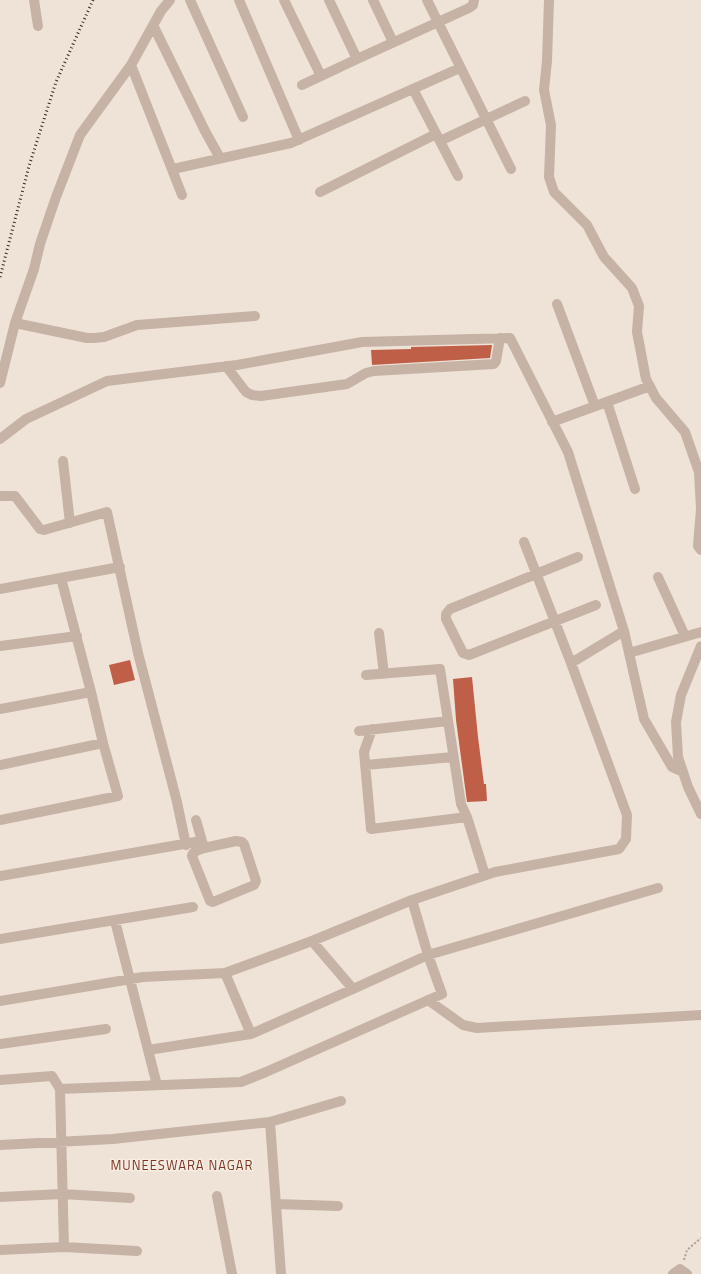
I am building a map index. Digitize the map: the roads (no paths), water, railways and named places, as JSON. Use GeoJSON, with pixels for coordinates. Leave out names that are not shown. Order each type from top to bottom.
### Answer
{"type":"FeatureCollection","features":[{"type":"Feature","properties":{"kind":"street"},"geometry":{"type":"LineString","coordinates":[[34,0],[38,26]]}},
{"type":"Feature","properties":{"kind":"street"},"geometry":{"type":"LineString","coordinates":[[0,383],[15,323],[34,269],[40,244],[80,135],[131,64],[153,24],[170,0]]}},
{"type":"Feature","properties":{"kind":"street"},"geometry":{"type":"LineString","coordinates":[[190,0],[244,117]]}},
{"type":"Feature","properties":{"kind":"street"},"geometry":{"type":"LineString","coordinates":[[239,0],[299,140]]}},
{"type":"Feature","properties":{"kind":"street"},"geometry":{"type":"LineString","coordinates":[[284,0],[321,76]]}},
{"type":"Feature","properties":{"kind":"street"},"geometry":{"type":"LineString","coordinates":[[329,0],[357,59]]}},
{"type":"Feature","properties":{"kind":"street"},"geometry":{"type":"LineString","coordinates":[[373,0],[393,42]]}},
{"type":"Feature","properties":{"kind":"street"},"geometry":{"type":"LineString","coordinates":[[427,0],[511,169]]}},
{"type":"Feature","properties":{"kind":"street"},"geometry":{"type":"LineString","coordinates":[[302,85],[468,8],[473,5],[474,0]]}},
{"type":"Feature","properties":{"kind":"street"},"geometry":{"type":"LineString","coordinates":[[549,0],[547,61],[544,90],[551,124],[549,177],[554,192],[587,225],[604,258],[632,288],[639,306],[637,332],[646,379],[656,398],[685,432],[699,472],[701,509],[698,546],[701,550]]}},
{"type":"Feature","properties":{"kind":"street"},"geometry":{"type":"LineString","coordinates":[[153,24],[205,131],[220,158]]}},
{"type":"Feature","properties":{"kind":"street"},"geometry":{"type":"LineString","coordinates":[[131,64],[182,195]]}},
{"type":"Feature","properties":{"kind":"street"},"geometry":{"type":"LineString","coordinates":[[172,169],[299,140],[460,68]]}},
{"type":"Feature","properties":{"kind":"street"},"geometry":{"type":"LineString","coordinates":[[413,89],[458,176]]}},
{"type":"Feature","properties":{"kind":"street"},"geometry":{"type":"LineString","coordinates":[[320,192],[438,138],[486,120],[525,101]]}},
{"type":"Feature","properties":{"kind":"street"},"geometry":{"type":"LineString","coordinates":[[557,304],[595,406]]}},
{"type":"Feature","properties":{"kind":"street"},"geometry":{"type":"LineString","coordinates":[[15,323],[87,338],[94,338],[104,337],[130,326],[255,316]]}},
{"type":"Feature","properties":{"kind":"street"},"geometry":{"type":"LineString","coordinates":[[226,366],[246,392],[252,395],[261,396],[347,384],[366,373],[374,371],[492,364],[496,361],[500,338]]}},
{"type":"Feature","properties":{"kind":"street"},"geometry":{"type":"LineString","coordinates":[[0,439],[26,419],[107,382],[226,366],[362,342],[510,338],[568,452],[624,631],[644,719],[672,767],[683,772]]}},
{"type":"Feature","properties":{"kind":"street"},"geometry":{"type":"LineString","coordinates":[[552,422],[650,386]]}},
{"type":"Feature","properties":{"kind":"street"},"geometry":{"type":"LineString","coordinates":[[607,402],[635,489]]}},
{"type":"Feature","properties":{"kind":"street"},"geometry":{"type":"LineString","coordinates":[[63,461],[70,523]]}},
{"type":"Feature","properties":{"kind":"street"},"geometry":{"type":"LineString","coordinates":[[0,496],[15,496],[40,529],[48,530],[107,512],[138,653],[186,845]]}},
{"type":"Feature","properties":{"kind":"street"},"geometry":{"type":"LineString","coordinates":[[0,1001],[130,979],[225,973],[312,941],[412,900],[485,875],[620,849],[626,839],[627,815],[571,663],[524,542]]}},
{"type":"Feature","properties":{"kind":"street"},"geometry":{"type":"LineString","coordinates":[[578,557],[450,610],[446,614],[446,619],[463,653],[467,655],[596,605]]}},
{"type":"Feature","properties":{"kind":"street"},"geometry":{"type":"LineString","coordinates":[[0,589],[120,567]]}},
{"type":"Feature","properties":{"kind":"street"},"geometry":{"type":"LineString","coordinates":[[658,577],[685,636]]}},
{"type":"Feature","properties":{"kind":"street"},"geometry":{"type":"LineString","coordinates":[[0,820],[118,796],[61,578]]}},
{"type":"Feature","properties":{"kind":"street"},"geometry":{"type":"LineString","coordinates":[[571,663],[624,631]]}},
{"type":"Feature","properties":{"kind":"street"},"geometry":{"type":"LineString","coordinates":[[630,653],[701,632]]}},
{"type":"Feature","properties":{"kind":"street"},"geometry":{"type":"LineString","coordinates":[[379,633],[384,674]]}},
{"type":"Feature","properties":{"kind":"street"},"geometry":{"type":"LineString","coordinates":[[0,646],[77,636]]}},
{"type":"Feature","properties":{"kind":"street"},"geometry":{"type":"LineString","coordinates":[[701,646],[681,695],[676,722],[678,757],[688,786],[701,814]]}},
{"type":"Feature","properties":{"kind":"street"},"geometry":{"type":"LineString","coordinates":[[366,675],[440,669],[461,804],[467,817],[485,875]]}},
{"type":"Feature","properties":{"kind":"street"},"geometry":{"type":"LineString","coordinates":[[0,708],[91,692]]}},
{"type":"Feature","properties":{"kind":"street"},"geometry":{"type":"LineString","coordinates":[[359,731],[448,721]]}},
{"type":"Feature","properties":{"kind":"street"},"geometry":{"type":"LineString","coordinates":[[372,730],[364,752],[371,829],[467,817]]}},
{"type":"Feature","properties":{"kind":"street"},"geometry":{"type":"LineString","coordinates":[[0,765],[103,743]]}},
{"type":"Feature","properties":{"kind":"street"},"geometry":{"type":"LineString","coordinates":[[366,765],[453,757]]}},
{"type":"Feature","properties":{"kind":"street"},"geometry":{"type":"LineString","coordinates":[[196,820],[202,845]]}},
{"type":"Feature","properties":{"kind":"street"},"geometry":{"type":"LineString","coordinates":[[0,876],[186,845],[202,845],[236,841],[244,844],[256,881],[254,885],[210,902],[192,856],[193,853],[202,845]]}},
{"type":"Feature","properties":{"kind":"street"},"geometry":{"type":"LineString","coordinates":[[148,1050],[251,1034],[428,955],[658,888]]}},
{"type":"Feature","properties":{"kind":"street"},"geometry":{"type":"LineString","coordinates":[[60,1089],[241,1082],[442,994],[428,955],[412,900]]}},
{"type":"Feature","properties":{"kind":"street"},"geometry":{"type":"LineString","coordinates":[[0,939],[193,908]]}},
{"type":"Feature","properties":{"kind":"street"},"geometry":{"type":"LineString","coordinates":[[115,921],[157,1085]]}},
{"type":"Feature","properties":{"kind":"street"},"geometry":{"type":"LineString","coordinates":[[312,941],[353,989]]}},
{"type":"Feature","properties":{"kind":"street"},"geometry":{"type":"LineString","coordinates":[[225,973],[251,1034]]}},
{"type":"Feature","properties":{"kind":"street"},"geometry":{"type":"LineString","coordinates":[[428,1000],[463,1025],[477,1028],[701,1015]]}},
{"type":"Feature","properties":{"kind":"street"},"geometry":{"type":"LineString","coordinates":[[0,1044],[106,1029]]}},
{"type":"Feature","properties":{"kind":"street"},"geometry":{"type":"LineString","coordinates":[[0,1080],[52,1076],[60,1089],[64,1247]]}},
{"type":"Feature","properties":{"kind":"street"},"geometry":{"type":"LineString","coordinates":[[0,1145],[113,1139],[270,1122],[341,1101]]}},
{"type":"Feature","properties":{"kind":"street"},"geometry":{"type":"LineString","coordinates":[[270,1122],[281,1274]]}},
{"type":"Feature","properties":{"kind":"street"},"geometry":{"type":"LineString","coordinates":[[0,1197],[62,1194],[130,1198]]}},
{"type":"Feature","properties":{"kind":"street"},"geometry":{"type":"LineString","coordinates":[[217,1196],[232,1274]]}},
{"type":"Feature","properties":{"kind":"street"},"geometry":{"type":"LineString","coordinates":[[276,1204],[338,1206]]}},
{"type":"Feature","properties":{"kind":"street"},"geometry":{"type":"LineString","coordinates":[[0,1250],[64,1247],[137,1251]]}},
{"type":"Feature","properties":{"kind":"railway"},"geometry":{"type":"LineString","coordinates":[[0,277],[29,166],[56,82],[93,0]]}},
{"type":"Feature","properties":{"kind":"district","name":"MUNEESWARA NAGAR"},"geometry":{"type":"Point","coordinates":[182,1165]}}]}
